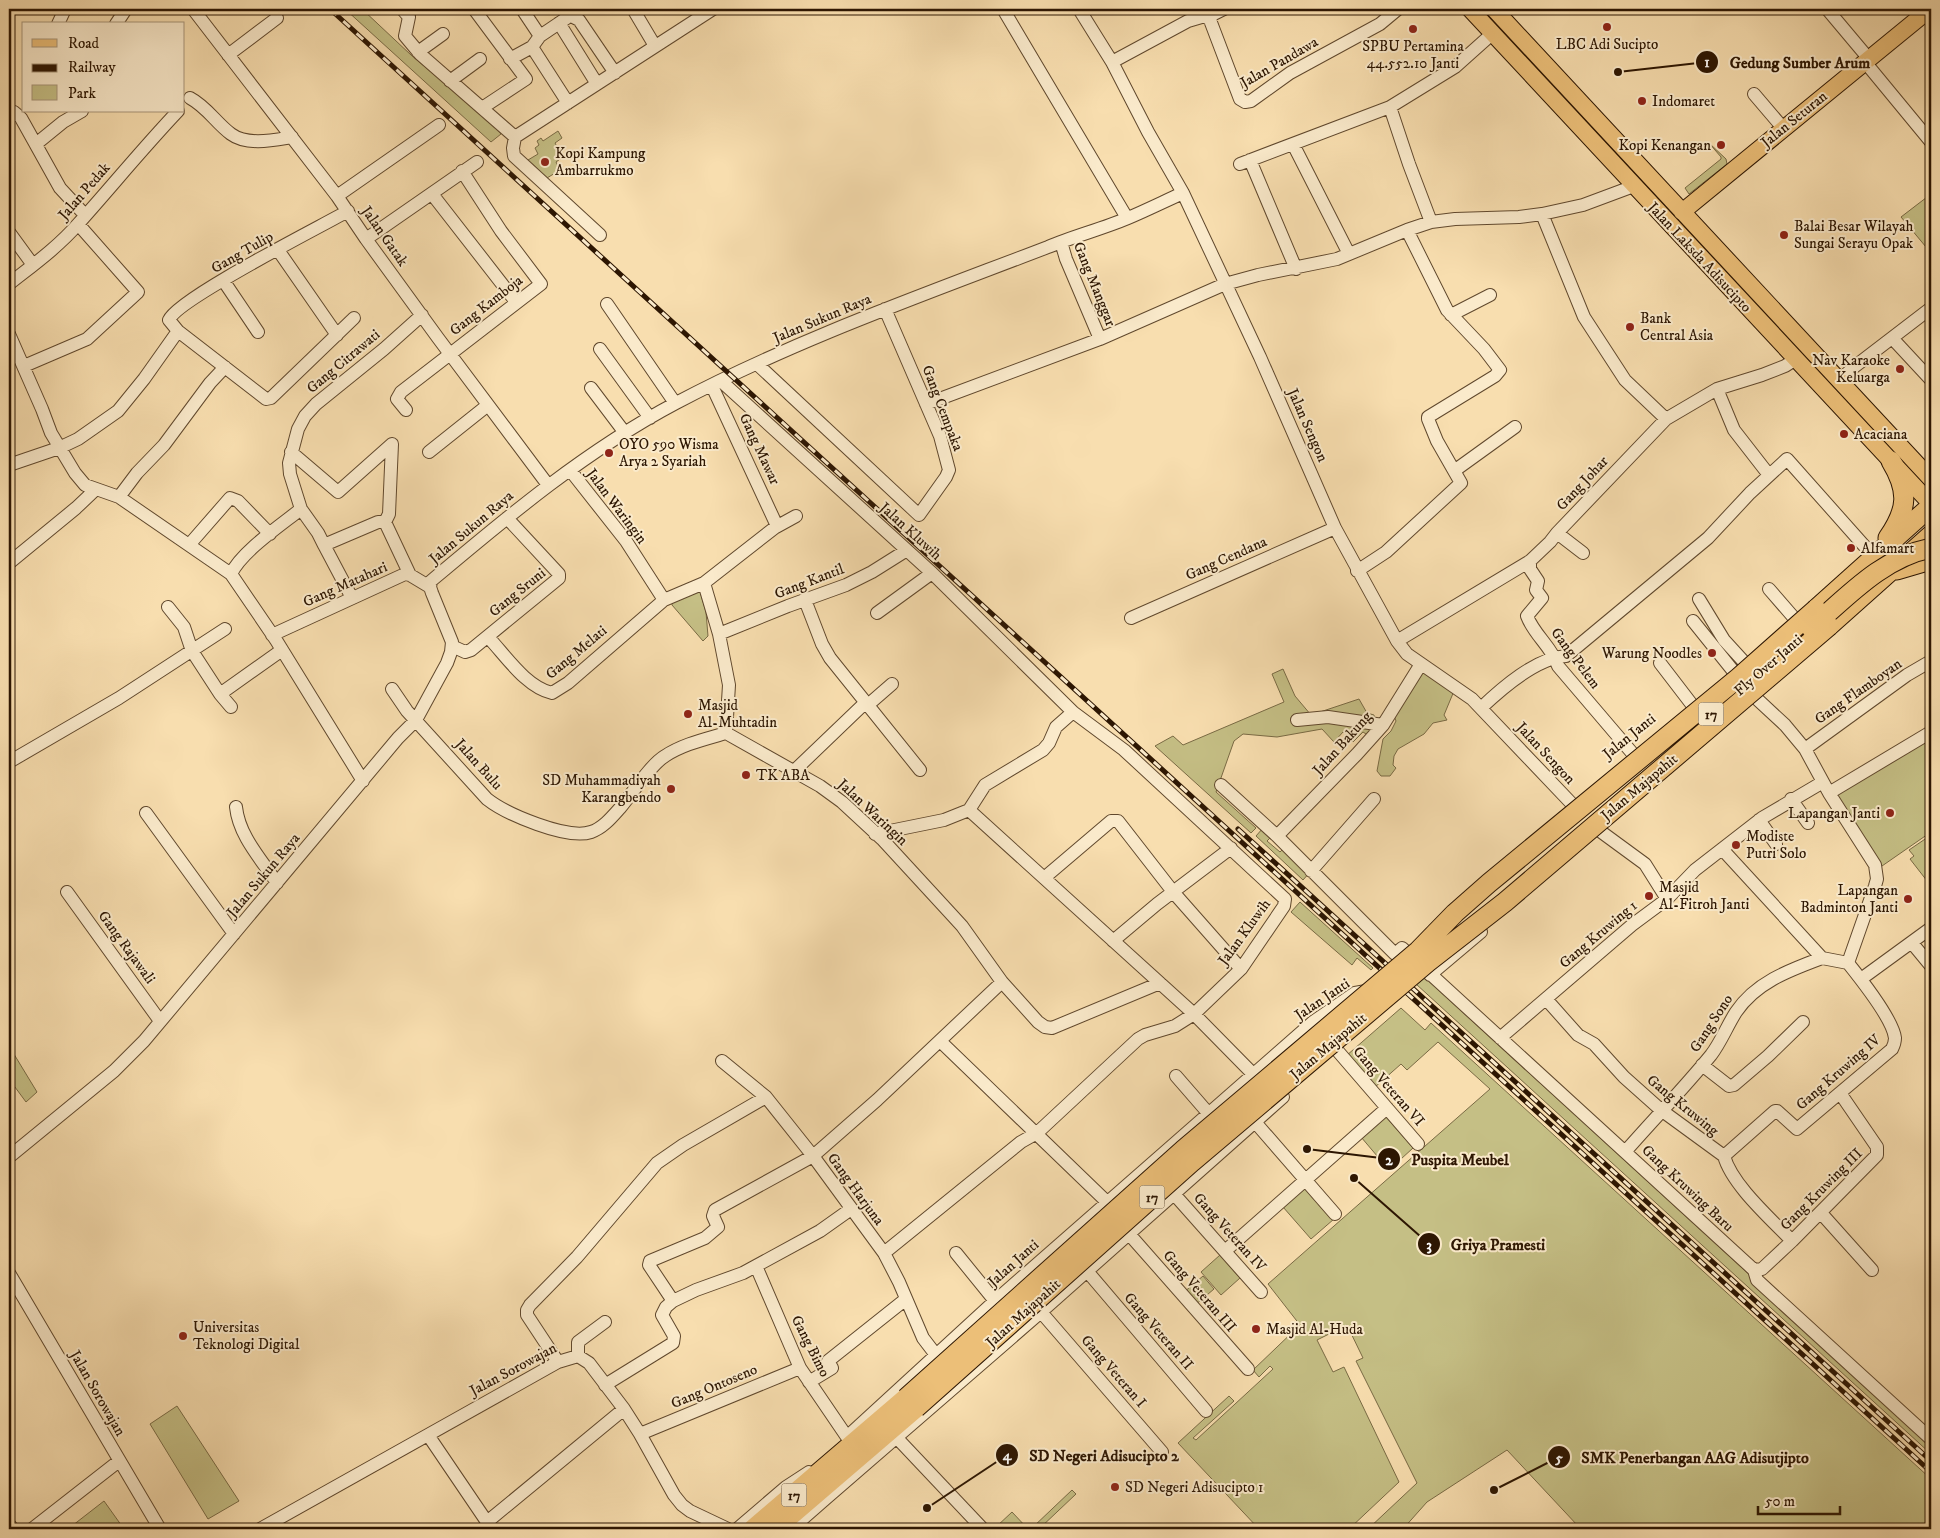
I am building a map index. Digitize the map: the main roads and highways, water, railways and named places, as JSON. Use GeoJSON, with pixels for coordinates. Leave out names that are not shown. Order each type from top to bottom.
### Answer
{"type":"FeatureCollection","features":[{"type":"Feature","properties":{"kind":"highway"},"geometry":{"type":"LineString","coordinates":[[1875,558],[1899,520],[1904,503],[1903,484],[1891,461]]}},
{"type":"Feature","properties":{"kind":"highway","name":"Jalan Majapahit"},"geometry":{"type":"LineString","coordinates":[[1416,958],[1455,913],[1482,889],[1738,678],[1875,558],[1931,505]]}},
{"type":"Feature","properties":{"kind":"highway","name":"17"},"geometry":{"type":"LineString","coordinates":[[1888,573],[1931,535]]}},
{"type":"Feature","properties":{"kind":"highway","name":"Fly Over Janti"},"geometry":{"type":"LineString","coordinates":[[1497,892],[1745,686],[1870,576],[1898,558],[1931,548]]}},
{"type":"Feature","properties":{"kind":"highway","name":"17"},"geometry":{"type":"LineString","coordinates":[[1888,573],[1931,560]]}},
{"type":"Feature","properties":{"kind":"highway","name":"Jalan Majapahit"},"geometry":{"type":"LineString","coordinates":[[754,1529],[839,1465],[1192,1162],[1421,968],[1512,895],[1829,626],[1888,573]]}},
{"type":"Feature","properties":{"kind":"highway","name":"Jalan Majapahit"},"geometry":{"type":"LineString","coordinates":[[911,1403],[1183,1150],[1497,892]]}},
{"type":"Feature","properties":{"kind":"highway","name":"Jalan Majapahit"},"geometry":{"type":"LineString","coordinates":[[775,1529],[839,1465]]}},
{"type":"Feature","properties":{"kind":"main road","name":"Jalan Laksda Adisucipto"},"geometry":{"type":"LineString","coordinates":[[1470,9],[1931,505]]}},
{"type":"Feature","properties":{"kind":"main road","name":"Jalan Laksda Adisucipto"},"geometry":{"type":"LineString","coordinates":[[1494,9],[1931,479]]}},
{"type":"Feature","properties":{"kind":"main road","name":"Jalan Seturan"},"geometry":{"type":"LineString","coordinates":[[1682,212],[1930,9]]}},
{"type":"Feature","properties":{"kind":"main road"},"geometry":{"type":"LineString","coordinates":[[1501,42],[1518,35]]}},
{"type":"Feature","properties":{"kind":"main road"},"geometry":{"type":"LineString","coordinates":[[1792,354],[1800,338]]}},
{"type":"Feature","properties":{"kind":"main road","name":"Jalan Laksda Adisucipto"},"geometry":{"type":"LineString","coordinates":[[1839,380],[1851,386],[1931,472]]}},
{"type":"Feature","properties":{"kind":"railway"},"geometry":{"type":"LineString","coordinates":[[330,9],[1931,1472]]}},
{"type":"Feature","properties":{"kind":"railway"},"geometry":{"type":"LineString","coordinates":[[1238,829],[1931,1461]]}},
{"type":"Feature","properties":{"kind":"place","name":"LBC Adi Sucipto"},"geometry":{"type":"Point","coordinates":[1607,27]}},
{"type":"Feature","properties":{"kind":"place","name":"SPBU Pertamina 44.552.10 Janti"},"geometry":{"type":"Point","coordinates":[1413,29]}},
{"type":"Feature","properties":{"kind":"place","name":"Gedung Sumber Arum"},"geometry":{"type":"Point","coordinates":[1618,72]}},
{"type":"Feature","properties":{"kind":"place","name":"Indomaret"},"geometry":{"type":"Point","coordinates":[1642,101]}},
{"type":"Feature","properties":{"kind":"place","name":"Kopi Kenangan"},"geometry":{"type":"Point","coordinates":[1721,145]}},
{"type":"Feature","properties":{"kind":"place","name":"Kopi Kampung Ambarrukmo"},"geometry":{"type":"Point","coordinates":[545,162]}},
{"type":"Feature","properties":{"kind":"place","name":"Balai Besar Wilayah Sungai Serayu Opak"},"geometry":{"type":"Point","coordinates":[1784,235]}},
{"type":"Feature","properties":{"kind":"place","name":"Bank Central Asia"},"geometry":{"type":"Point","coordinates":[1630,327]}},
{"type":"Feature","properties":{"kind":"place","name":"Nav Karaoke Keluarga"},"geometry":{"type":"Point","coordinates":[1900,369]}},
{"type":"Feature","properties":{"kind":"place","name":"Acaciana"},"geometry":{"type":"Point","coordinates":[1844,434]}},
{"type":"Feature","properties":{"kind":"place","name":"OYO 590 Wisma Arya 2 Syariah"},"geometry":{"type":"Point","coordinates":[609,453]}},
{"type":"Feature","properties":{"kind":"place","name":"Alfamart"},"geometry":{"type":"Point","coordinates":[1851,548]}},
{"type":"Feature","properties":{"kind":"place","name":"Warung Noodles"},"geometry":{"type":"Point","coordinates":[1712,653]}},
{"type":"Feature","properties":{"kind":"place","name":"Masjid Al-Muhtadin"},"geometry":{"type":"Point","coordinates":[688,714]}},
{"type":"Feature","properties":{"kind":"place","name":"TK ABA"},"geometry":{"type":"Point","coordinates":[746,775]}},
{"type":"Feature","properties":{"kind":"place","name":"SD Muhammadiyah Karangbendo"},"geometry":{"type":"Point","coordinates":[671,789]}},
{"type":"Feature","properties":{"kind":"place","name":"Lapangan Janti"},"geometry":{"type":"Point","coordinates":[1890,813]}},
{"type":"Feature","properties":{"kind":"place","name":"Modiste Putri Solo"},"geometry":{"type":"Point","coordinates":[1736,845]}},
{"type":"Feature","properties":{"kind":"place","name":"Masjid Al-Fitroh Janti"},"geometry":{"type":"Point","coordinates":[1649,896]}},
{"type":"Feature","properties":{"kind":"place","name":"Lapangan Badminton Janti"},"geometry":{"type":"Point","coordinates":[1908,899]}},
{"type":"Feature","properties":{"kind":"place","name":"Puspita Meubel"},"geometry":{"type":"Point","coordinates":[1307,1149]}},
{"type":"Feature","properties":{"kind":"place","name":"Griya Pramesti"},"geometry":{"type":"Point","coordinates":[1354,1178]}},
{"type":"Feature","properties":{"kind":"place","name":"Masjid Al-Huda"},"geometry":{"type":"Point","coordinates":[1256,1329]}},
{"type":"Feature","properties":{"kind":"place","name":"Universitas Teknologi Digital"},"geometry":{"type":"Point","coordinates":[183,1336]}},
{"type":"Feature","properties":{"kind":"place","name":"SD Negeri Adisucipto 1"},"geometry":{"type":"Point","coordinates":[1115,1487]}},
{"type":"Feature","properties":{"kind":"place","name":"SMK Penerbangan AAG Adisutjipto"},"geometry":{"type":"Point","coordinates":[1494,1490]}},
{"type":"Feature","properties":{"kind":"place","name":"SD Negeri Adisucipto 2"},"geometry":{"type":"Point","coordinates":[927,1508]}}]}
